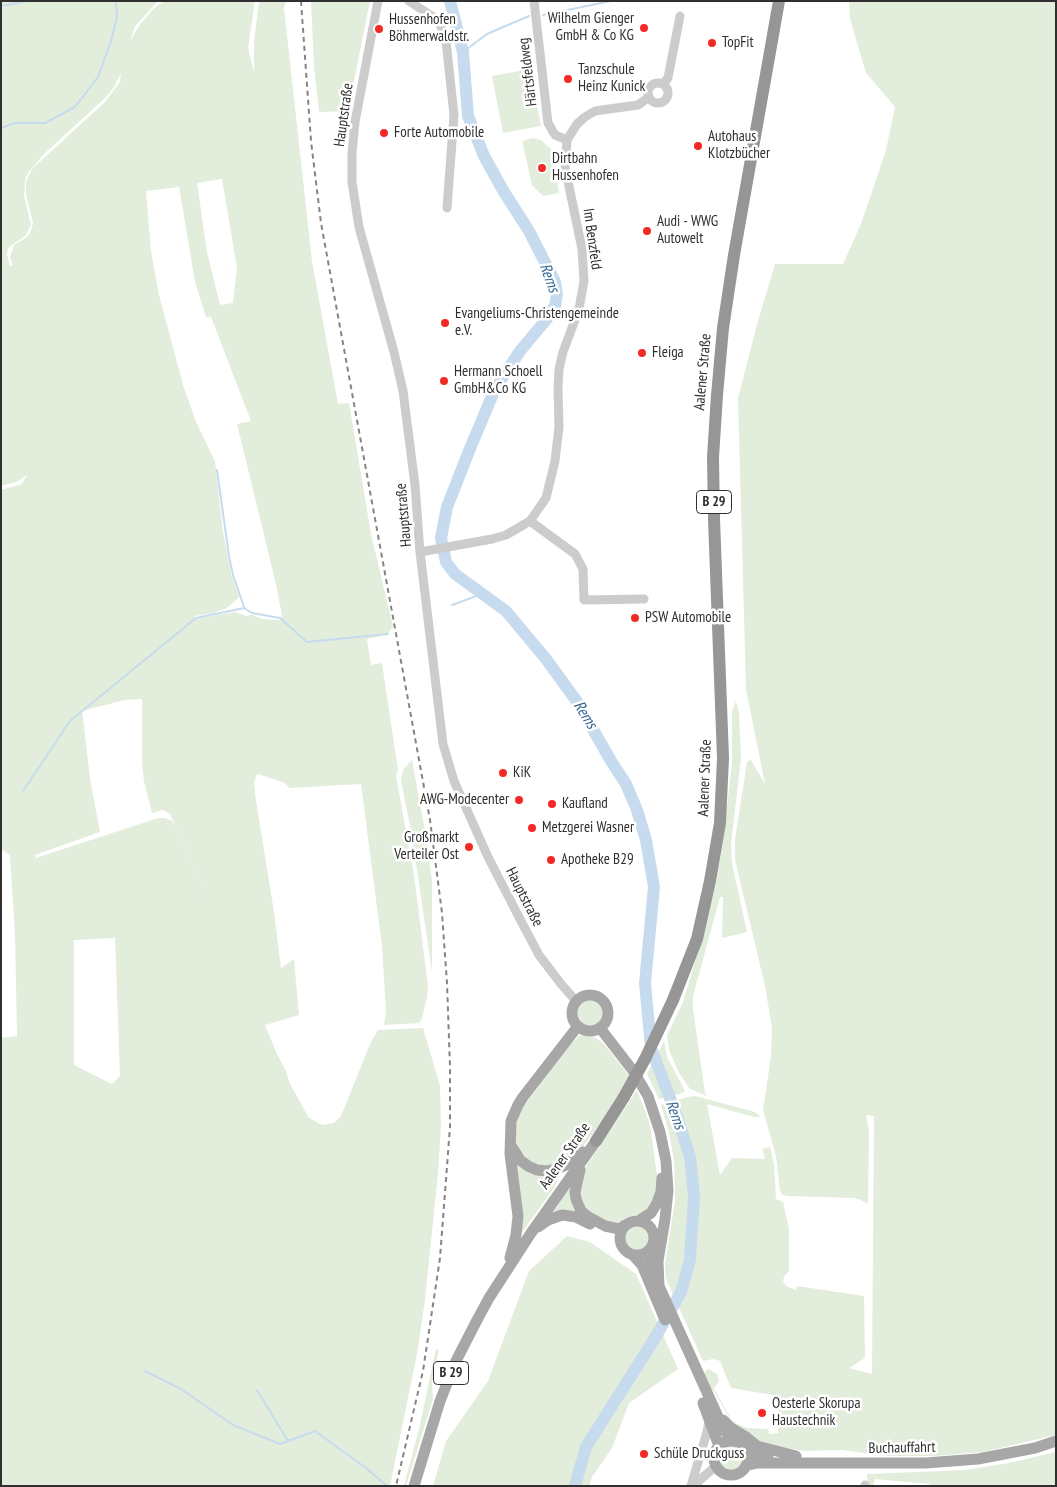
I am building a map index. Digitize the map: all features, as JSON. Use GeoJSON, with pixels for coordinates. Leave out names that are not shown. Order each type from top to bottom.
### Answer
{"type":"FeatureCollection","features":[{"type":"Feature","properties":{"kind":"highway","name":"Aalener Straße"},"geometry":{"type":"LineString","coordinates":[[596,1141],[645,1059],[673,1000],[697,939],[720,823],[723,758],[713,457],[717,395],[723,328],[734,255],[779,1]]}},
{"type":"Feature","properties":{"kind":"main road"},"geometry":{"type":"LineString","coordinates":[[592,994],[603,1000],[606,1004],[607,1020],[600,1028],[588,1031],[578,1026],[572,1017],[573,1006],[576,1001],[581,997],[592,994]]}},
{"type":"Feature","properties":{"kind":"main road"},"geometry":{"type":"LineString","coordinates":[[507,1269],[514,1246],[518,1216],[510,1142],[512,1121],[518,1105],[562,1044],[578,1026]]}},
{"type":"Feature","properties":{"kind":"main road"},"geometry":{"type":"LineString","coordinates":[[600,1028],[638,1078],[648,1096],[656,1116],[664,1147],[668,1200],[658,1266],[659,1293]]}},
{"type":"Feature","properties":{"kind":"main road"},"geometry":{"type":"LineString","coordinates":[[584,1158],[575,1184],[578,1206],[587,1216],[605,1226],[619,1229],[651,1213],[657,1203],[662,1175],[656,1137],[638,1078]]}},
{"type":"Feature","properties":{"kind":"main road"},"geometry":{"type":"LineString","coordinates":[[510,1142],[514,1152],[524,1163],[537,1170],[547,1171],[566,1165],[596,1141]]}},
{"type":"Feature","properties":{"kind":"main road","name":"Aalener Straße"},"geometry":{"type":"LineString","coordinates":[[414,1486],[440,1401],[456,1361],[488,1298],[596,1141]]}},
{"type":"Feature","properties":{"kind":"main road"},"geometry":{"type":"LineString","coordinates":[[667,1181],[654,1234],[650,1262],[659,1293],[677,1338],[712,1414],[733,1441]]}},
{"type":"Feature","properties":{"kind":"main road"},"geometry":{"type":"LineString","coordinates":[[531,1233],[542,1224],[562,1215],[583,1220],[609,1234],[628,1253],[633,1255],[642,1265],[659,1293]]}},
{"type":"Feature","properties":{"kind":"main road"},"geometry":{"type":"LineString","coordinates":[[640,1220],[648,1224],[654,1234]]}},
{"type":"Feature","properties":{"kind":"main road"},"geometry":{"type":"LineString","coordinates":[[621,1244],[620,1234],[625,1225]]}},
{"type":"Feature","properties":{"kind":"main road"},"geometry":{"type":"LineString","coordinates":[[633,1255],[643,1254],[651,1249]]}},
{"type":"Feature","properties":{"kind":"main road"},"geometry":{"type":"LineString","coordinates":[[712,1414],[719,1446]]}},
{"type":"Feature","properties":{"kind":"main road"},"geometry":{"type":"LineString","coordinates":[[712,1414],[746,1436],[757,1446],[796,1456]]}},
{"type":"Feature","properties":{"kind":"main road"},"geometry":{"type":"LineString","coordinates":[[748,1459],[743,1445],[733,1441],[725,1441],[719,1446],[714,1456],[716,1466],[722,1473],[732,1476],[741,1472],[748,1459],[757,1456],[796,1456],[854,1462]]}},
{"type":"Feature","properties":{"kind":"main road","name":"Buchauffahrt"},"geometry":{"type":"LineString","coordinates":[[748,1459],[757,1463],[926,1463],[978,1459],[1035,1448],[1056,1441]]}},
{"type":"Feature","properties":{"kind":"street","name":"Hauptstraße"},"geometry":{"type":"LineString","coordinates":[[378,1],[355,122],[352,182],[359,227],[403,391],[443,744],[450,769],[488,857],[521,921],[540,955],[576,1001]]}},
{"type":"Feature","properties":{"kind":"street"},"geometry":{"type":"LineString","coordinates":[[409,1],[439,21],[446,40],[454,115],[447,208]]}},
{"type":"Feature","properties":{"kind":"street","name":"Härtsfeldweg"},"geometry":{"type":"LineString","coordinates":[[534,1],[548,123],[555,135],[567,140]]}},
{"type":"Feature","properties":{"kind":"street"},"geometry":{"type":"LineString","coordinates":[[663,84],[668,78],[680,16]]}},
{"type":"Feature","properties":{"kind":"street"},"geometry":{"type":"LineString","coordinates":[[567,140],[581,121],[595,111],[638,105],[649,97],[650,87],[658,83],[663,84]]}},
{"type":"Feature","properties":{"kind":"street"},"geometry":{"type":"LineString","coordinates":[[649,97],[656,102],[665,100],[668,92],[663,84]]}},
{"type":"Feature","properties":{"kind":"street","name":"Im Benzfeld"},"geometry":{"type":"LineString","coordinates":[[420,552],[492,540],[506,535],[530,521],[546,498],[555,460],[559,427],[559,369],[563,352],[579,310],[584,282],[582,249],[565,167],[567,140]]}},
{"type":"Feature","properties":{"kind":"street"},"geometry":{"type":"LineString","coordinates":[[530,521],[575,554],[583,569],[584,600],[644,599]]}},
{"type":"Feature","properties":{"kind":"street"},"geometry":{"type":"LineString","coordinates":[[692,1486],[712,1414]]}},
{"type":"Feature","properties":{"kind":"street"},"geometry":{"type":"LineString","coordinates":[[692,1486],[716,1466]]}},
{"type":"Feature","properties":{"kind":"green space"},"geometry":{"type":"Polygon","coordinates":[[[1,1],[158,1],[135,26],[130,41],[153,9],[164,1],[255,1],[248,48],[254,73],[254,42],[259,1],[286,1],[284,8],[312,261],[338,404],[349,403],[371,534],[393,626],[388,634],[367,639],[371,665],[382,663],[398,770],[396,776],[414,875],[428,986],[422,1019],[419,1023],[384,1025],[386,1011],[382,946],[361,784],[290,788],[283,782],[257,774],[254,782],[256,801],[281,968],[294,959],[299,1015],[265,1025],[290,1084],[309,1118],[322,1125],[334,1123],[341,1116],[370,1044],[378,1030],[423,1028],[440,1086],[441,1126],[438,1173],[425,1300],[417,1354],[390,1486],[1,1486],[1,1038],[17,1036],[15,934],[10,855],[1,849],[1,490],[22,484],[27,475],[16,482],[1,486],[1,1]],[[121,73],[106,97],[44,154],[28,173],[25,180],[24,196],[31,225],[26,235],[8,248],[7,254],[10,266],[13,265],[10,257],[14,245],[27,237],[33,223],[26,195],[26,182],[33,168],[105,102],[120,82],[121,73]],[[222,179],[197,183],[207,252],[220,305],[233,303],[237,268],[222,179]],[[179,187],[146,191],[151,251],[159,295],[183,385],[196,422],[215,461],[223,532],[231,573],[239,597],[227,608],[214,613],[195,616],[194,619],[235,612],[262,619],[281,620],[282,615],[275,580],[237,424],[251,421],[211,317],[206,317],[195,282],[179,187]],[[142,699],[125,700],[82,711],[91,785],[100,832],[35,855],[36,858],[158,818],[172,821],[176,826],[170,814],[163,810],[152,813],[144,782],[142,763],[142,699]],[[176,826],[176,827],[215,914],[176,826]],[[115,938],[74,940],[74,1065],[112,1084],[120,1076],[115,938]]]}},
{"type":"Feature","properties":{"kind":"green space"},"geometry":{"type":"Polygon","coordinates":[[[311,1],[370,1],[348,111],[319,112],[314,66],[311,1]]]}},
{"type":"Feature","properties":{"kind":"green space"},"geometry":{"type":"Polygon","coordinates":[[[849,1],[1056,1],[1056,1435],[983,1452],[935,1456],[886,1456],[842,1450],[804,1451],[763,1444],[732,1423],[713,1389],[712,1391],[704,1374],[706,1370],[709,1369],[717,1374],[719,1382],[714,1388],[732,1421],[746,1428],[768,1429],[769,1434],[778,1433],[779,1396],[731,1388],[720,1361],[713,1359],[703,1361],[666,1279],[665,1264],[675,1201],[674,1160],[669,1132],[661,1105],[695,1096],[755,1112],[761,1117],[754,1117],[707,1104],[720,1175],[732,1158],[765,1159],[762,1149],[770,1147],[774,1164],[776,1199],[783,1202],[789,1229],[789,1271],[783,1281],[786,1286],[796,1290],[797,1286],[864,1296],[865,1358],[849,1368],[872,1374],[874,1116],[866,1115],[869,1130],[868,1204],[854,1198],[783,1195],[780,1191],[776,1156],[763,1110],[771,1056],[772,1028],[765,986],[735,860],[735,839],[747,762],[751,760],[765,784],[746,690],[738,398],[775,264],[843,264],[861,224],[886,150],[895,107],[866,73],[850,19],[849,1]]]}},
{"type":"Feature","properties":{"kind":"green space"},"geometry":{"type":"Polygon","coordinates":[[[530,69],[541,126],[503,133],[492,76],[530,69]]]}},
{"type":"Feature","properties":{"kind":"green space","name":"Dirtbahn Hussenhofen"},"geometry":{"type":"Polygon","coordinates":[[[533,138],[541,140],[553,151],[559,193],[543,196],[532,185],[522,141],[533,138]]]}},
{"type":"Feature","properties":{"kind":"green space"},"geometry":{"type":"Polygon","coordinates":[[[736,701],[739,713],[741,759],[731,844],[732,864],[747,932],[722,938],[723,897],[720,897],[693,996],[693,1009],[707,1096],[690,1089],[679,1073],[669,1050],[667,1035],[683,1002],[716,884],[732,763],[732,712],[736,701]]]}},
{"type":"Feature","properties":{"kind":"green space"},"geometry":{"type":"Polygon","coordinates":[[[412,760],[432,881],[432,972],[412,836],[401,781],[403,770],[412,760]]]}},
{"type":"Feature","properties":{"kind":"green space"},"geometry":{"type":"Polygon","coordinates":[[[591,1000],[600,1004],[604,1013],[600,1022],[591,1026],[582,1022],[578,1013],[582,1004],[591,1000]]]}},
{"type":"Feature","properties":{"kind":"green space"},"geometry":{"type":"Polygon","coordinates":[[[592,1035],[604,1044],[630,1077],[618,1099],[582,1148],[564,1163],[545,1167],[526,1158],[521,1152],[516,1141],[517,1119],[523,1107],[565,1050],[579,1036],[592,1035]]]}},
{"type":"Feature","properties":{"kind":"green space"},"geometry":{"type":"Polygon","coordinates":[[[664,1041],[667,1057],[685,1091],[659,1099],[647,1074],[664,1041]]]}},
{"type":"Feature","properties":{"kind":"green space"},"geometry":{"type":"Polygon","coordinates":[[[637,1090],[650,1124],[658,1182],[653,1203],[644,1213],[628,1217],[617,1223],[608,1224],[586,1211],[578,1193],[583,1171],[637,1090]]]}},
{"type":"Feature","properties":{"kind":"green space"},"geometry":{"type":"Polygon","coordinates":[[[513,1163],[563,1169],[554,1188],[518,1238],[513,1163]]]}},
{"type":"Feature","properties":{"kind":"green space"},"geometry":{"type":"Polygon","coordinates":[[[570,1182],[570,1189],[578,1213],[551,1215],[570,1182]]]}},
{"type":"Feature","properties":{"kind":"green space"},"geometry":{"type":"Polygon","coordinates":[[[637,1223],[647,1227],[651,1237],[647,1247],[637,1251],[627,1247],[623,1237],[627,1227],[637,1223]]]}},
{"type":"Feature","properties":{"kind":"green space"},"geometry":{"type":"Polygon","coordinates":[[[567,1236],[590,1242],[636,1274],[678,1369],[629,1403],[612,1448],[592,1477],[589,1486],[433,1486],[446,1441],[488,1381],[529,1271],[567,1236]]]}},
{"type":"Feature","properties":{"kind":"green space"},"geometry":{"type":"Polygon","coordinates":[[[436,1349],[439,1350],[432,1383],[433,1399],[406,1486],[404,1486],[419,1429],[436,1349]]]}},
{"type":"Feature","properties":{"kind":"green space"},"geometry":{"type":"Polygon","coordinates":[[[731,1446],[740,1450],[744,1459],[740,1468],[731,1472],[722,1468],[718,1459],[722,1450],[731,1446]]]}},
{"type":"Feature","properties":{"kind":"green space"},"geometry":{"type":"Polygon","coordinates":[[[1056,1452],[1056,1486],[931,1486],[929,1484],[875,1479],[873,1486],[868,1486],[867,1474],[965,1470],[1009,1463],[1056,1452]]]}},
{"type":"Feature","properties":{"kind":"waterway"},"geometry":{"type":"LineString","coordinates":[[1,6],[28,1]]}},
{"type":"Feature","properties":{"kind":"waterway"},"geometry":{"type":"LineString","coordinates":[[1,128],[15,123],[45,123],[75,107],[98,77],[111,41],[117,17],[116,1]]}},
{"type":"Feature","properties":{"kind":"waterway","name":"Rems"},"geometry":{"type":"LineString","coordinates":[[450,1],[463,52],[468,116],[484,156],[529,231],[555,282],[557,294],[555,306],[546,320],[520,351],[495,389],[447,507],[441,538],[446,562],[455,574],[506,611],[546,659],[578,703],[626,784],[637,810],[646,840],[654,887],[645,983],[651,1048],[678,1119],[690,1157],[694,1196],[690,1260],[681,1292],[655,1338],[586,1447],[575,1486]]}},
{"type":"Feature","properties":{"kind":"waterway"},"geometry":{"type":"LineString","coordinates":[[543,15],[611,1]]}},
{"type":"Feature","properties":{"kind":"waterway"},"geometry":{"type":"LineString","coordinates":[[463,52],[487,34],[529,16]]}},
{"type":"Feature","properties":{"kind":"waterway"},"geometry":{"type":"LineString","coordinates":[[217,470],[229,556],[233,575],[244,607]]}},
{"type":"Feature","properties":{"kind":"waterway"},"geometry":{"type":"LineString","coordinates":[[452,605],[482,594]]}},
{"type":"Feature","properties":{"kind":"waterway"},"geometry":{"type":"LineString","coordinates":[[23,791],[70,721],[196,618],[244,608],[252,613],[280,618],[307,642],[388,634]]}},
{"type":"Feature","properties":{"kind":"waterway"},"geometry":{"type":"LineString","coordinates":[[145,1371],[181,1389],[233,1425],[280,1444],[315,1431],[366,1468],[387,1486]]}},
{"type":"Feature","properties":{"kind":"waterway"},"geometry":{"type":"LineString","coordinates":[[257,1390],[288,1441]]}},
{"type":"Feature","properties":{"kind":"railway"},"geometry":{"type":"LineString","coordinates":[[301,1],[311,141],[321,223],[430,820],[442,913],[447,983],[450,1127],[440,1258],[423,1371],[396,1486]]}},
{"type":"Feature","properties":{"kind":"place","name":"Wilhelm Gienger GmbH & Co KG"},"geometry":{"type":"Point","coordinates":[644,28]}},
{"type":"Feature","properties":{"kind":"place","name":"Hussenhofen Böhmerwaldstr."},"geometry":{"type":"Point","coordinates":[379,29]}},
{"type":"Feature","properties":{"kind":"place","name":"TopFit"},"geometry":{"type":"Point","coordinates":[712,43]}},
{"type":"Feature","properties":{"kind":"place","name":"Tanzschule Heinz Kunick"},"geometry":{"type":"Point","coordinates":[568,79]}},
{"type":"Feature","properties":{"kind":"place","name":"Forte Automobile"},"geometry":{"type":"Point","coordinates":[384,133]}},
{"type":"Feature","properties":{"kind":"place","name":"Autohaus Klotzbücher"},"geometry":{"type":"Point","coordinates":[698,146]}},
{"type":"Feature","properties":{"kind":"place","name":"Dirtbahn Hussenhofen"},"geometry":{"type":"Point","coordinates":[542,168]}},
{"type":"Feature","properties":{"kind":"place","name":"Audi - WWG Autowelt"},"geometry":{"type":"Point","coordinates":[647,231]}},
{"type":"Feature","properties":{"kind":"place","name":"Evangeliums-Christengemeinde e.V."},"geometry":{"type":"Point","coordinates":[445,323]}},
{"type":"Feature","properties":{"kind":"place","name":"Fleiga"},"geometry":{"type":"Point","coordinates":[642,353]}},
{"type":"Feature","properties":{"kind":"place","name":"Hermann Schoell GmbH&Co KG"},"geometry":{"type":"Point","coordinates":[444,381]}},
{"type":"Feature","properties":{"kind":"place","name":"PSW Automobile"},"geometry":{"type":"Point","coordinates":[635,618]}},
{"type":"Feature","properties":{"kind":"place","name":"KiK"},"geometry":{"type":"Point","coordinates":[503,773]}},
{"type":"Feature","properties":{"kind":"place","name":"AWG-Modecenter"},"geometry":{"type":"Point","coordinates":[519,800]}},
{"type":"Feature","properties":{"kind":"place","name":"Kaufland"},"geometry":{"type":"Point","coordinates":[552,804]}},
{"type":"Feature","properties":{"kind":"place","name":"Metzgerei Wasner"},"geometry":{"type":"Point","coordinates":[532,828]}},
{"type":"Feature","properties":{"kind":"place","name":"Großmarkt Verteiler Ost"},"geometry":{"type":"Point","coordinates":[469,847]}},
{"type":"Feature","properties":{"kind":"place","name":"Apotheke B29"},"geometry":{"type":"Point","coordinates":[551,860]}},
{"type":"Feature","properties":{"kind":"place","name":"Oesterle Skorupa Haustechnik"},"geometry":{"type":"Point","coordinates":[762,1413]}},
{"type":"Feature","properties":{"kind":"place","name":"Schüle Druckguss"},"geometry":{"type":"Point","coordinates":[644,1454]}}]}
